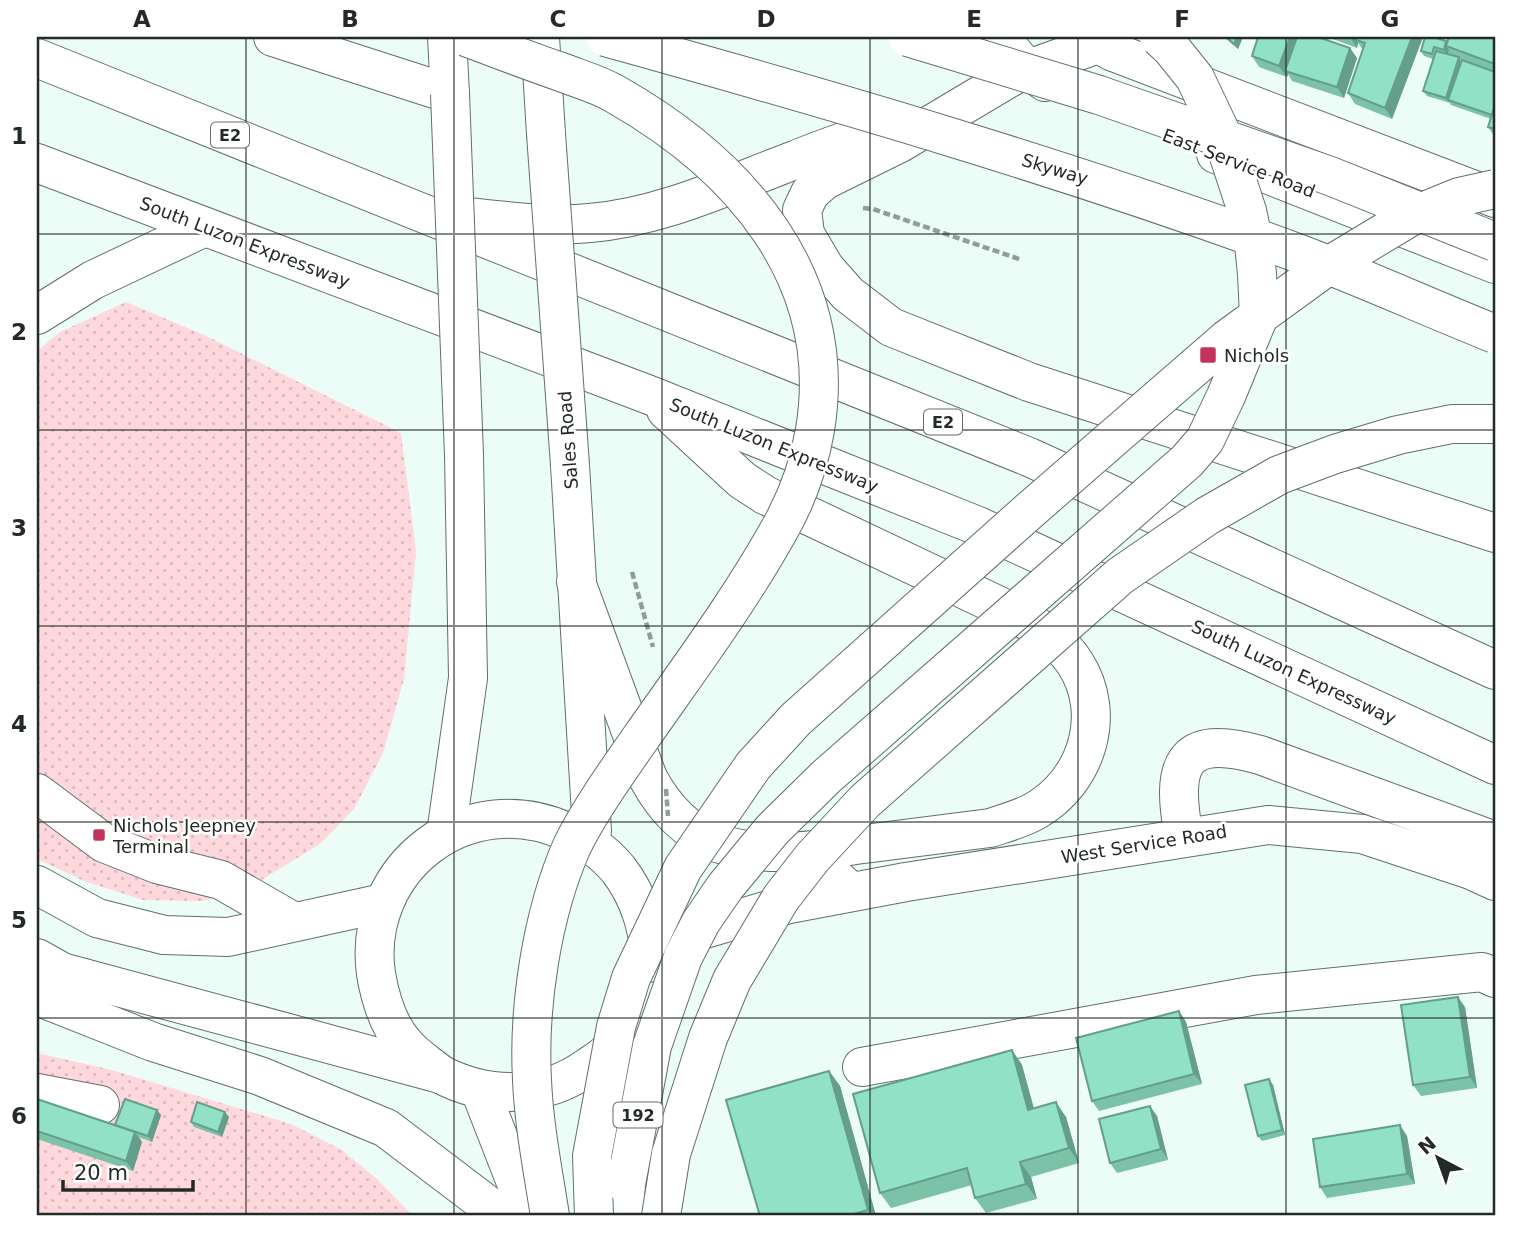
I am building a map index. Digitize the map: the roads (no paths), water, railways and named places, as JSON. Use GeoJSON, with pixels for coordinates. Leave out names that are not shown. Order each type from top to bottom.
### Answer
{"type":"FeatureCollection","features":[{"type":"Feature","properties":{"kind":"main road"},"geometry":{"type":"LineString","coordinates":[[272,37],[450,94]]}},
{"type":"Feature","properties":{"kind":"main road"},"geometry":{"type":"LineString","coordinates":[[446,834],[468,678],[464,455],[447,37]]}},
{"type":"Feature","properties":{"kind":"main road"},"geometry":{"type":"LineString","coordinates":[[466,37],[611,91],[660,121],[701,152],[747,198],[792,264],[811,315],[820,372],[820,396],[812,445],[803,475],[781,527],[746,586],[614,776],[573,845],[555,897],[543,942],[536,995],[531,1076],[550,1216]]}},
{"type":"Feature","properties":{"kind":"main road","name":"Sales Road"},"geometry":{"type":"LineString","coordinates":[[540,37],[593,844]]}},
{"type":"Feature","properties":{"kind":"main road","name":"Skyway"},"geometry":{"type":"LineString","coordinates":[[605,37],[840,102],[1095,182],[1302,255],[1495,334]]}},
{"type":"Feature","properties":{"kind":"main road"},"geometry":{"type":"LineString","coordinates":[[908,37],[1099,95],[1330,176],[1495,242]]}},
{"type":"Feature","properties":{"kind":"main road","name":"East Service Road"},"geometry":{"type":"LineString","coordinates":[[1000,37],[1026,68],[1064,93],[1090,105],[1495,264]]}},
{"type":"Feature","properties":{"kind":"main road"},"geometry":{"type":"LineString","coordinates":[[624,1216],[626,1184],[652,1046],[683,957],[701,922],[725,887],[772,830],[827,776],[1187,461],[1205,440],[1226,396],[1259,316],[1254,244],[1236,172],[1208,102],[1195,78],[1159,37]]}},
{"type":"Feature","properties":{"kind":"main road"},"geometry":{"type":"LineString","coordinates":[[423,212],[542,225],[570,225],[658,210],[732,186],[1093,41],[1495,198]]}},
{"type":"Feature","properties":{"kind":"main road","name":"E2"},"geometry":{"type":"LineString","coordinates":[[37,58],[1029,457],[1495,670]]}},
{"type":"Feature","properties":{"kind":"main road"},"geometry":{"type":"LineString","coordinates":[[1026,68],[900,143],[815,187],[802,210],[805,234],[816,256],[848,293],[891,327],[1029,382],[1495,533]]}},
{"type":"Feature","properties":{"kind":"main road","name":"South Luzon Expressway"},"geometry":{"type":"LineString","coordinates":[[37,163],[652,396],[978,526],[1495,765]]}},
{"type":"Feature","properties":{"kind":"main road"},"geometry":{"type":"LineString","coordinates":[[594,1216],[592,1156],[616,1027],[631,978],[683,869],[753,765],[806,710],[1039,501],[1227,340],[1322,270],[1410,216],[1459,197],[1495,189]]}},
{"type":"Feature","properties":{"kind":"main road"},"geometry":{"type":"LineString","coordinates":[[37,316],[93,280],[205,227]]}},
{"type":"Feature","properties":{"kind":"main road"},"geometry":{"type":"LineString","coordinates":[[576,582],[637,753],[658,796],[690,828],[715,842],[755,851],[795,852],[990,828],[1036,811],[1053,798],[1081,764],[1089,741],[1090,698],[1084,679],[1073,660],[1039,627],[765,495],[742,480],[652,396]]}},
{"type":"Feature","properties":{"kind":"main road"},"geometry":{"type":"LineString","coordinates":[[661,1216],[671,1154],[708,1038],[732,980],[781,898],[812,858],[865,801],[1120,576],[1207,516],[1279,475],[1335,454],[1398,435],[1452,424],[1495,424]]}},
{"type":"Feature","properties":{"kind":"main road","name":"E2"},"geometry":{"type":"LineString","coordinates":[[1456,651],[1495,660]]}},
{"type":"Feature","properties":{"kind":"main road"},"geometry":{"type":"LineString","coordinates":[[1184,837],[1177,792],[1182,771],[1186,763],[1201,750],[1225,747],[1260,755],[1495,841]]}},
{"type":"Feature","properties":{"kind":"main road"},"geometry":{"type":"LineString","coordinates":[[37,793],[104,843],[156,864],[221,880],[294,922]]}},
{"type":"Feature","properties":{"kind":"main road","name":"192"},"geometry":{"type":"LineString","coordinates":[[495,818],[546,822],[593,844],[627,880],[643,916],[649,955],[645,986],[634,1015],[608,1053],[570,1080],[526,1092],[480,1090],[440,1074],[403,1042],[380,999],[373,951],[383,903],[398,875],[420,852],[446,834],[495,818]]}},
{"type":"Feature","properties":{"kind":"main road","name":"West Service Road"},"geometry":{"type":"LineString","coordinates":[[649,955],[698,931],[789,904],[1268,825],[1362,834],[1471,870],[1495,881]]}},
{"type":"Feature","properties":{"kind":"main road"},"geometry":{"type":"LineString","coordinates":[[795,852],[851,892]]}},
{"type":"Feature","properties":{"kind":"main road"},"geometry":{"type":"LineString","coordinates":[[734,900],[795,852]]}},
{"type":"Feature","properties":{"kind":"main road","name":"West Service Road"},"geometry":{"type":"LineString","coordinates":[[627,880],[694,896],[789,904]]}},
{"type":"Feature","properties":{"kind":"main road"},"geometry":{"type":"LineString","coordinates":[[37,885],[97,918],[164,935],[228,937],[383,903]]}},
{"type":"Feature","properties":{"kind":"main road"},"geometry":{"type":"LineString","coordinates":[[650,1216],[680,1117],[722,1004],[789,904]]}},
{"type":"Feature","properties":{"kind":"main road"},"geometry":{"type":"LineString","coordinates":[[37,958],[62,971],[440,1074]]}},
{"type":"Feature","properties":{"kind":"main road"},"geometry":{"type":"LineString","coordinates":[[862,1067],[1255,995],[1482,972],[1495,978]]}},
{"type":"Feature","properties":{"kind":"main road"},"geometry":{"type":"LineString","coordinates":[[37,996],[153,1042],[260,1076],[386,1128],[502,1216]]}},
{"type":"Feature","properties":{"kind":"main road","name":"192"},"geometry":{"type":"LineString","coordinates":[[634,1015],[641,1216]]}},
{"type":"Feature","properties":{"kind":"main road"},"geometry":{"type":"LineString","coordinates":[[480,1090],[529,1216]]}},
{"type":"Feature","properties":{"kind":"main road"},"geometry":{"type":"LineString","coordinates":[[37,1093],[100,1105]]}},
{"type":"Feature","properties":{"kind":"place","name":"Nichols"},"geometry":{"type":"Point","coordinates":[1208,355]}},
{"type":"Feature","properties":{"kind":"place","name":"Nichols Jeepney Terminal"},"geometry":{"type":"Point","coordinates":[99,835]}}]}
